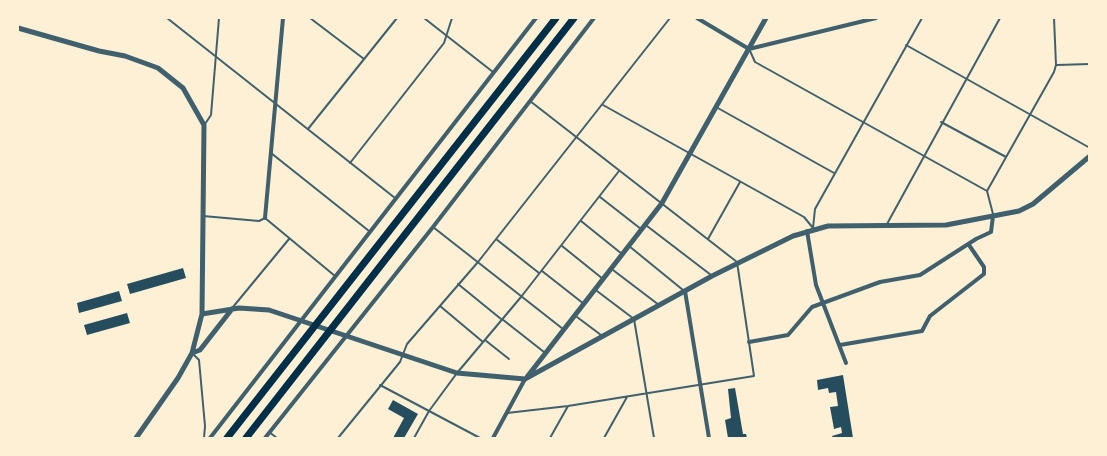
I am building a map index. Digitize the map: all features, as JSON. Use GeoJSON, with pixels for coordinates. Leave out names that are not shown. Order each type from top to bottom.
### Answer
{"type":"FeatureCollection","features":[{"type":"Feature","properties":{"kind":"highway"},"geometry":{"type":"LineString","coordinates":[[227,438],[556,18]]}},
{"type":"Feature","properties":{"kind":"highway"},"geometry":{"type":"LineString","coordinates":[[246,438],[574,18]]}},
{"type":"Feature","properties":{"kind":"street"},"geometry":{"type":"LineString","coordinates":[[266,218],[282,18]]}},
{"type":"Feature","properties":{"kind":"street"},"geometry":{"type":"LineString","coordinates":[[210,438],[536,18]]}},
{"type":"Feature","properties":{"kind":"street"},"geometry":{"type":"LineString","coordinates":[[264,438],[433,227],[594,18]]}},
{"type":"Feature","properties":{"kind":"street"},"geometry":{"type":"LineString","coordinates":[[697,18],[749,48],[872,18]]}},
{"type":"Feature","properties":{"kind":"street"},"geometry":{"type":"LineString","coordinates":[[493,438],[525,379],[662,203],[766,18]]}},
{"type":"Feature","properties":{"kind":"street"},"geometry":{"type":"LineString","coordinates":[[18,28],[99,51],[125,56],[158,68],[183,88],[204,125],[202,314],[192,353],[178,378],[136,438]]}},
{"type":"Feature","properties":{"kind":"street"},"geometry":{"type":"LineString","coordinates":[[202,314],[232,309],[269,310],[457,373],[525,379],[737,262],[813,228],[855,224],[946,225],[1019,211],[1033,204],[1090,156]]}},
{"type":"Feature","properties":{"kind":"street"},"geometry":{"type":"LineString","coordinates":[[749,342],[788,335],[793,331],[806,311],[880,282],[920,275],[991,232],[993,216]]}},
{"type":"Feature","properties":{"kind":"street"},"geometry":{"type":"LineString","coordinates":[[807,231],[816,285],[846,363]]}},
{"type":"Feature","properties":{"kind":"street"},"geometry":{"type":"LineString","coordinates":[[840,344],[922,331],[930,316],[984,274],[984,267],[969,245]]}},
{"type":"Feature","properties":{"kind":"street"},"geometry":{"type":"LineString","coordinates":[[685,291],[709,438]]}},
{"type":"Feature","properties":{"kind":"street"},"geometry":{"type":"LineString","coordinates":[[192,353],[200,350],[232,309]]}},
{"type":"Feature","properties":{"kind":"lane"},"geometry":{"type":"LineString","coordinates":[[167,18],[395,198]]}},
{"type":"Feature","properties":{"kind":"lane"},"geometry":{"type":"LineString","coordinates":[[204,125],[211,115],[219,18]]}},
{"type":"Feature","properties":{"kind":"lane"},"geometry":{"type":"LineString","coordinates":[[310,18],[364,59]]}},
{"type":"Feature","properties":{"kind":"lane"},"geometry":{"type":"LineString","coordinates":[[308,129],[397,18]]}},
{"type":"Feature","properties":{"kind":"lane"},"geometry":{"type":"LineString","coordinates":[[424,18],[493,72]]}},
{"type":"Feature","properties":{"kind":"lane"},"geometry":{"type":"LineString","coordinates":[[350,162],[448,36],[452,18]]}},
{"type":"Feature","properties":{"kind":"lane"},"geometry":{"type":"LineString","coordinates":[[338,438],[400,362],[407,344],[478,262],[670,18]]}},
{"type":"Feature","properties":{"kind":"lane"},"geometry":{"type":"LineString","coordinates":[[813,228],[815,209],[922,18]]}},
{"type":"Feature","properties":{"kind":"lane"},"geometry":{"type":"LineString","coordinates":[[887,224],[965,78],[1000,18]]}},
{"type":"Feature","properties":{"kind":"lane"},"geometry":{"type":"LineString","coordinates":[[993,216],[987,191],[1056,65],[1054,18]]}},
{"type":"Feature","properties":{"kind":"lane"},"geometry":{"type":"LineString","coordinates":[[906,45],[1090,148]]}},
{"type":"Feature","properties":{"kind":"lane"},"geometry":{"type":"LineString","coordinates":[[749,48],[755,62],[987,191]]}},
{"type":"Feature","properties":{"kind":"lane"},"geometry":{"type":"LineString","coordinates":[[1056,65],[1090,64]]}},
{"type":"Feature","properties":{"kind":"lane"},"geometry":{"type":"LineString","coordinates":[[507,413],[568,406],[754,376],[737,262],[530,101]]}},
{"type":"Feature","properties":{"kind":"lane"},"geometry":{"type":"LineString","coordinates":[[602,104],[804,217],[813,228]]}},
{"type":"Feature","properties":{"kind":"lane"},"geometry":{"type":"LineString","coordinates":[[716,107],[835,174]]}},
{"type":"Feature","properties":{"kind":"lane"},"geometry":{"type":"LineString","coordinates":[[941,122],[1006,157]]}},
{"type":"Feature","properties":{"kind":"lane"},"geometry":{"type":"LineString","coordinates":[[271,153],[371,232]]}},
{"type":"Feature","properties":{"kind":"lane"},"geometry":{"type":"LineString","coordinates":[[414,438],[429,411],[457,373],[541,272],[619,171]]}},
{"type":"Feature","properties":{"kind":"lane"},"geometry":{"type":"LineString","coordinates":[[708,239],[740,181]]}},
{"type":"Feature","properties":{"kind":"lane"},"geometry":{"type":"LineString","coordinates":[[600,196],[641,230]]}},
{"type":"Feature","properties":{"kind":"lane"},"geometry":{"type":"LineString","coordinates":[[203,216],[259,221],[266,218],[336,277]]}},
{"type":"Feature","properties":{"kind":"lane"},"geometry":{"type":"LineString","coordinates":[[581,221],[622,254]]}},
{"type":"Feature","properties":{"kind":"lane"},"geometry":{"type":"LineString","coordinates":[[645,224],[712,276]]}},
{"type":"Feature","properties":{"kind":"lane"},"geometry":{"type":"LineString","coordinates":[[433,227],[564,330]]}},
{"type":"Feature","properties":{"kind":"lane"},"geometry":{"type":"LineString","coordinates":[[232,309],[290,238]]}},
{"type":"Feature","properties":{"kind":"lane"},"geometry":{"type":"LineString","coordinates":[[496,239],[584,304]]}},
{"type":"Feature","properties":{"kind":"lane"},"geometry":{"type":"LineString","coordinates":[[561,246],[603,279]]}},
{"type":"Feature","properties":{"kind":"lane"},"geometry":{"type":"LineString","coordinates":[[628,246],[685,291]]}},
{"type":"Feature","properties":{"kind":"lane"},"geometry":{"type":"LineString","coordinates":[[611,269],[660,306]]}},
{"type":"Feature","properties":{"kind":"lane"},"geometry":{"type":"LineString","coordinates":[[458,284],[545,353]]}},
{"type":"Feature","properties":{"kind":"lane"},"geometry":{"type":"LineString","coordinates":[[595,289],[634,319],[654,438]]}},
{"type":"Feature","properties":{"kind":"lane"},"geometry":{"type":"LineString","coordinates":[[440,306],[508,359]]}},
{"type":"Feature","properties":{"kind":"lane"},"geometry":{"type":"LineString","coordinates":[[575,315],[603,337]]}},
{"type":"Feature","properties":{"kind":"lane"},"geometry":{"type":"LineString","coordinates":[[192,353],[200,360],[205,426],[204,438]]}},
{"type":"Feature","properties":{"kind":"lane"},"geometry":{"type":"LineString","coordinates":[[380,386],[480,438]]}},
{"type":"Feature","properties":{"kind":"lane"},"geometry":{"type":"LineString","coordinates":[[604,438],[628,396]]}},
{"type":"Feature","properties":{"kind":"lane"},"geometry":{"type":"LineString","coordinates":[[550,438],[568,406]]}},
{"type":"Feature","properties":{"kind":"lane"},"geometry":{"type":"LineString","coordinates":[[269,432],[277,438]]}},
{"type":"Feature","properties":{"kind":"building"},"geometry":{"type":"Polygon","coordinates":[[[183,268],[186,278],[130,294],[127,284],[183,268]]]}},
{"type":"Feature","properties":{"kind":"building"},"geometry":{"type":"Polygon","coordinates":[[[119,291],[122,301],[79,313],[77,303],[119,291]]]}},
{"type":"Feature","properties":{"kind":"building"},"geometry":{"type":"Polygon","coordinates":[[[127,313],[130,323],[87,335],[84,325],[127,313]]]}},
{"type":"Feature","properties":{"kind":"building"},"geometry":{"type":"Polygon","coordinates":[[[843,375],[853,438],[833,438],[832,436],[842,433],[841,427],[834,429],[830,407],[838,406],[836,392],[829,393],[828,388],[818,390],[817,380],[843,375]]]}},
{"type":"Feature","properties":{"kind":"building"},"geometry":{"type":"Polygon","coordinates":[[[735,388],[743,434],[746,434],[747,438],[728,438],[725,420],[731,418],[728,389],[735,388]]]}},
{"type":"Feature","properties":{"kind":"building"},"geometry":{"type":"Polygon","coordinates":[[[393,400],[418,414],[404,438],[393,438],[404,418],[388,409],[393,400]]]}}]}
